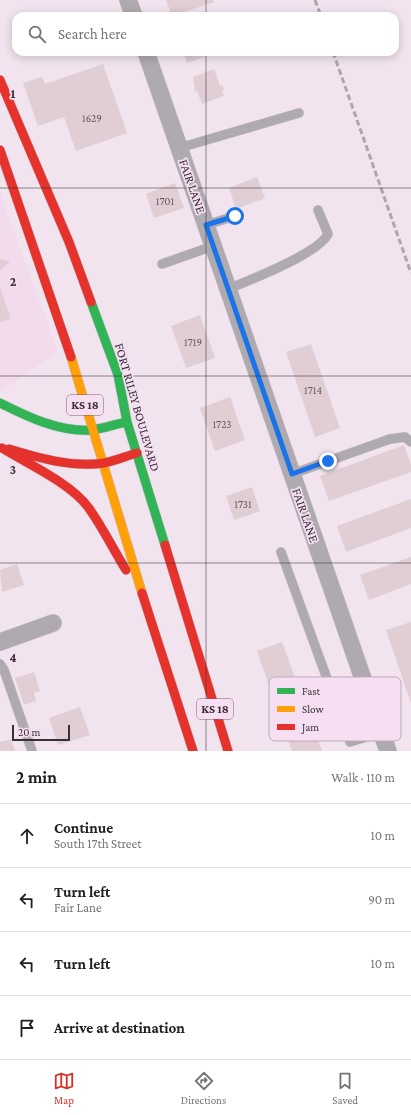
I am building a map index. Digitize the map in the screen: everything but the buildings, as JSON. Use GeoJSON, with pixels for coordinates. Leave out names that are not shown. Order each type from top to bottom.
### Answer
{"type":"FeatureCollection","features":[{"type":"Feature","properties":{"kind":"main road","name":"FORT RILEY BOULEVARD"},"geometry":{"type":"LineString","coordinates":[[0,80],[69,242],[118,375],[127,422],[228,751]]}},
{"type":"Feature","properties":{"kind":"main road","name":"KS 18"},"geometry":{"type":"LineString","coordinates":[[0,150],[63,332],[145,602],[193,751]]}},
{"type":"Feature","properties":{"kind":"main road"},"geometry":{"type":"LineString","coordinates":[[0,403],[54,425],[74,430],[92,430],[127,422]]}},
{"type":"Feature","properties":{"kind":"main road"},"geometry":{"type":"LineString","coordinates":[[1,447],[48,460],[87,464],[102,463],[137,453]]}},
{"type":"Feature","properties":{"kind":"main road"},"geometry":{"type":"LineString","coordinates":[[1,447],[34,468],[58,480],[88,506],[145,602]]}},
{"type":"Feature","properties":{"kind":"street"},"geometry":{"type":"LineString","coordinates":[[128,0],[132,12]]}},
{"type":"Feature","properties":{"kind":"street","name":"FAIR LANE"},"geometry":{"type":"LineString","coordinates":[[147,56],[363,677]]}},
{"type":"Feature","properties":{"kind":"street"},"geometry":{"type":"LineString","coordinates":[[0,642],[53,623]]}},
{"type":"Feature","properties":{"kind":"street","name":"FAIR LANE"},"geometry":{"type":"LineString","coordinates":[[385,741],[388,751]]}},
{"type":"Feature","properties":{"kind":"lane"},"geometry":{"type":"LineString","coordinates":[[180,148],[299,113]]}},
{"type":"Feature","properties":{"kind":"lane"},"geometry":{"type":"LineString","coordinates":[[228,289],[269,272],[308,251],[325,239],[328,234],[318,210]]}},
{"type":"Feature","properties":{"kind":"lane"},"geometry":{"type":"LineString","coordinates":[[206,225],[235,216]]}},
{"type":"Feature","properties":{"kind":"lane"},"geometry":{"type":"LineString","coordinates":[[162,264],[213,246]]}},
{"type":"Feature","properties":{"kind":"lane"},"geometry":{"type":"LineString","coordinates":[[292,474],[390,439],[405,437],[411,442]]}},
{"type":"Feature","properties":{"kind":"lane"},"geometry":{"type":"LineString","coordinates":[[281,552],[326,677]]}},
{"type":"Feature","properties":{"kind":"lane"},"geometry":{"type":"LineString","coordinates":[[0,664],[4,670],[32,751]]}},
{"type":"Feature","properties":{"kind":"shaded area"},"geometry":{"type":"Polygon","coordinates":[[[0,193],[58,352],[2,391],[0,390],[0,193]]]}},
{"type":"Feature","properties":{"kind":"railway"},"geometry":{"type":"LineString","coordinates":[[315,0],[320,12]]}},
{"type":"Feature","properties":{"kind":"railway"},"geometry":{"type":"LineString","coordinates":[[334,56],[411,273]]}},
{"type":"Feature","properties":{"kind":"traffic: fast"},"geometry":{"type":"LineString","coordinates":[[91,302],[118,375],[127,422],[165,545]]}},
{"type":"Feature","properties":{"kind":"traffic: fast"},"geometry":{"type":"LineString","coordinates":[[0,403],[33,418],[67,429],[100,429],[127,422]]}},
{"type":"Feature","properties":{"kind":"traffic: slow"},"geometry":{"type":"LineString","coordinates":[[71,357],[142,593]]}},
{"type":"Feature","properties":{"kind":"traffic: jam"},"geometry":{"type":"LineString","coordinates":[[0,80],[69,242],[91,302]]}},
{"type":"Feature","properties":{"kind":"traffic: jam"},"geometry":{"type":"LineString","coordinates":[[0,150],[71,357]]}},
{"type":"Feature","properties":{"kind":"traffic: jam"},"geometry":{"type":"LineString","coordinates":[[2,448],[48,474],[80,498],[98,522],[126,570]]}},
{"type":"Feature","properties":{"kind":"traffic: jam"},"geometry":{"type":"LineString","coordinates":[[9,449],[32,456],[80,464],[104,463],[137,453]]}},
{"type":"Feature","properties":{"kind":"traffic: jam"},"geometry":{"type":"LineString","coordinates":[[165,545],[228,751]]}},
{"type":"Feature","properties":{"kind":"traffic: jam"},"geometry":{"type":"LineString","coordinates":[[142,593],[193,751]]}},
{"type":"Feature","properties":{"kind":"route"},"geometry":{"type":"LineString","coordinates":[[235,216],[206,225],[292,474],[328,461]]}}]}
